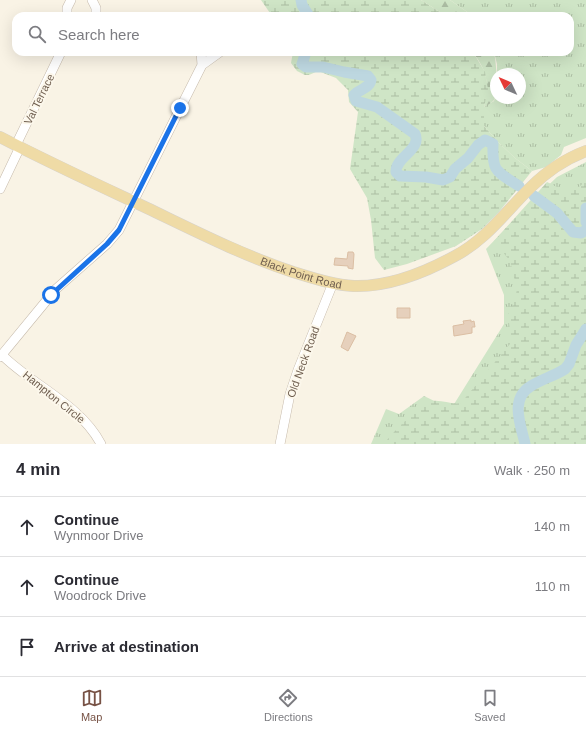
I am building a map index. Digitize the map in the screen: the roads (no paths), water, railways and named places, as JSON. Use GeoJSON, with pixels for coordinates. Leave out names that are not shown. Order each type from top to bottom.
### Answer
{"type":"FeatureCollection","features":[{"type":"Feature","properties":{"kind":"main road","name":"Black Point Road"},"geometry":{"type":"LineString","coordinates":[[0,137],[196,232],[251,256],[311,278],[334,283],[365,286],[390,282],[423,272],[457,255],[484,236],[538,180],[557,165],[586,151]]}},
{"type":"Feature","properties":{"kind":"street"},"geometry":{"type":"LineString","coordinates":[[67,12],[67,8],[71,0]]}},
{"type":"Feature","properties":{"kind":"street"},"geometry":{"type":"LineString","coordinates":[[92,0],[96,8],[96,12]]}},
{"type":"Feature","properties":{"kind":"street","name":"Val Terrace"},"geometry":{"type":"LineString","coordinates":[[0,189],[59,56]]}},
{"type":"Feature","properties":{"kind":"street"},"geometry":{"type":"LineString","coordinates":[[201,56],[202,65]]}},
{"type":"Feature","properties":{"kind":"street"},"geometry":{"type":"LineString","coordinates":[[1,356],[56,289],[112,239],[119,230],[202,65],[214,56]]}},
{"type":"Feature","properties":{"kind":"street","name":"Old Neck Road"},"geometry":{"type":"LineString","coordinates":[[280,444],[290,394],[298,370],[334,283]]}},
{"type":"Feature","properties":{"kind":"street","name":"Hampton Circle"},"geometry":{"type":"LineString","coordinates":[[1,356],[78,415],[93,430],[101,444]]}},
{"type":"Feature","properties":{"kind":"waterway"},"geometry":{"type":"LineString","coordinates":[[301,0],[306,12]]}},
{"type":"Feature","properties":{"kind":"waterway"},"geometry":{"type":"LineString","coordinates":[[305,56],[302,64],[306,67],[323,67],[368,76],[371,80],[370,83],[354,95],[356,101],[377,107],[415,134],[415,145],[397,167],[396,172],[400,176],[426,177],[443,180],[450,177],[455,169],[468,158],[478,145],[485,140],[493,144],[493,160],[497,170],[500,174],[519,186]]}},
{"type":"Feature","properties":{"kind":"waterway"},"geometry":{"type":"LineString","coordinates":[[534,196],[557,213],[573,232],[581,233],[586,230]]}},
{"type":"Feature","properties":{"kind":"waterway"},"geometry":{"type":"LineString","coordinates":[[586,208],[586,222]]}},
{"type":"Feature","properties":{"kind":"waterway"},"geometry":{"type":"LineString","coordinates":[[525,444],[518,413],[520,398],[524,391],[531,386],[565,369],[569,364],[576,345],[586,329]]}}]}
